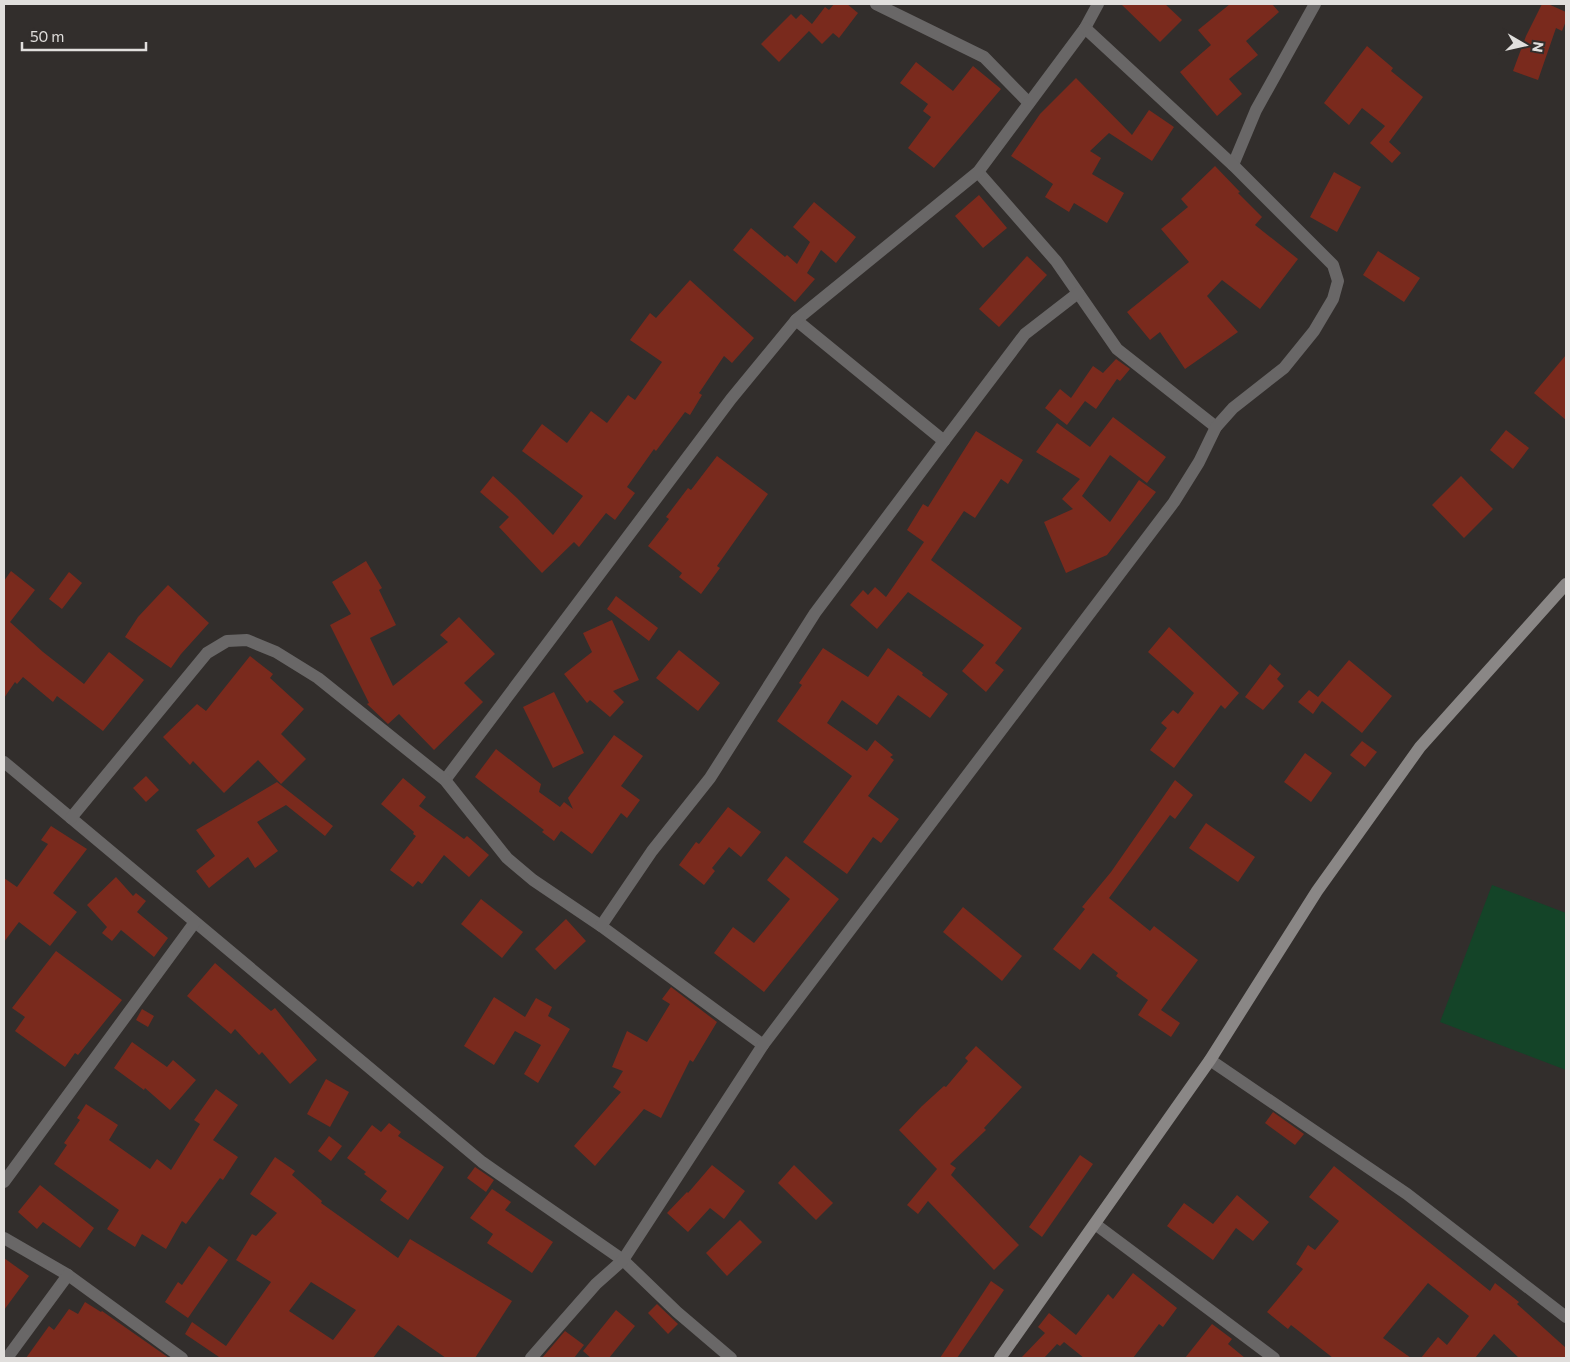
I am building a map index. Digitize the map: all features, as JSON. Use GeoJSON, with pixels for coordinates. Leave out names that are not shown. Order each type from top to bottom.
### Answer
{"type":"FeatureCollection","features":[{"type":"Feature","properties":{"kind":"street"},"geometry":{"type":"LineString","coordinates":[[876,4],[984,57],[1029,103]]}},
{"type":"Feature","properties":{"kind":"street"},"geometry":{"type":"LineString","coordinates":[[444,780],[731,399],[796,320],[978,172],[1085,28],[1098,4]]}},
{"type":"Feature","properties":{"kind":"street"},"geometry":{"type":"LineString","coordinates":[[1233,166],[1256,110],[1315,4]]}},
{"type":"Feature","properties":{"kind":"street"},"geometry":{"type":"LineString","coordinates":[[531,1358],[596,1284],[623,1260],[763,1045],[1174,502],[1199,462],[1216,427],[1233,408],[1290,361],[1314,331],[1334,298],[1338,281],[1333,265],[1233,166],[1085,28]]}},
{"type":"Feature","properties":{"kind":"street"},"geometry":{"type":"LineString","coordinates":[[978,172],[1056,261],[1117,349],[1216,427]]}},
{"type":"Feature","properties":{"kind":"street"},"geometry":{"type":"LineString","coordinates":[[601,926],[652,851],[710,778],[815,613],[944,441],[1025,334],[1078,293]]}},
{"type":"Feature","properties":{"kind":"street"},"geometry":{"type":"LineString","coordinates":[[796,320],[944,441]]}},
{"type":"Feature","properties":{"kind":"street"},"geometry":{"type":"LineString","coordinates":[[1000,1358],[1210,1060],[1316,891],[1420,747],[1566,584]]}},
{"type":"Feature","properties":{"kind":"street"},"geometry":{"type":"LineString","coordinates":[[71,818],[207,653],[227,641],[247,640],[269,649],[318,678],[444,780],[507,858],[533,880],[601,926],[763,1045]]}},
{"type":"Feature","properties":{"kind":"street"},"geometry":{"type":"LineString","coordinates":[[4,762],[482,1162],[623,1260],[677,1312],[731,1358]]}},
{"type":"Feature","properties":{"kind":"street"},"geometry":{"type":"LineString","coordinates":[[4,1182],[195,922]]}},
{"type":"Feature","properties":{"kind":"street"},"geometry":{"type":"LineString","coordinates":[[1210,1060],[1406,1194],[1566,1318]]}},
{"type":"Feature","properties":{"kind":"street"},"geometry":{"type":"LineString","coordinates":[[1095,1224],[1274,1358]]}},
{"type":"Feature","properties":{"kind":"street"},"geometry":{"type":"LineString","coordinates":[[4,1238],[68,1275],[182,1358]]}},
{"type":"Feature","properties":{"kind":"street"},"geometry":{"type":"LineString","coordinates":[[7,1358],[68,1275]]}},
{"type":"Feature","properties":{"kind":"green space"},"geometry":{"type":"Polygon","coordinates":[[[1492,885],[1566,913],[1566,1070],[1440,1022],[1492,885]]]}},
{"type":"Feature","properties":{"kind":"building"},"geometry":{"type":"Polygon","coordinates":[[[834,4],[847,4],[858,13],[839,38],[833,33],[822,44],[809,31],[779,62],[761,44],[791,14],[796,19],[801,14],[812,24],[825,7],[829,10],[834,4]]]}},
{"type":"Feature","properties":{"kind":"building"},"geometry":{"type":"Polygon","coordinates":[[[1121,4],[1165,4],[1182,20],[1160,42],[1121,4]]]}},
{"type":"Feature","properties":{"kind":"building"},"geometry":{"type":"Polygon","coordinates":[[[1230,4],[1272,4],[1279,12],[1246,41],[1258,55],[1229,79],[1242,94],[1217,116],[1180,72],[1211,45],[1198,30],[1230,4]]]}},
{"type":"Feature","properties":{"kind":"building"},"geometry":{"type":"Polygon","coordinates":[[[1542,4],[1548,4],[1566,12],[1566,21],[1562,31],[1556,28],[1538,80],[1513,71],[1526,36],[1542,4]]]}},
{"type":"Feature","properties":{"kind":"building"},"geometry":{"type":"Polygon","coordinates":[[[1367,46],[1393,68],[1391,71],[1423,97],[1389,142],[1401,153],[1392,163],[1370,143],[1385,126],[1362,108],[1349,125],[1324,103],[1367,46]]]}},
{"type":"Feature","properties":{"kind":"building"},"geometry":{"type":"Polygon","coordinates":[[[916,62],[953,91],[973,66],[1001,89],[934,168],[908,148],[931,117],[923,111],[928,104],[900,83],[916,62]]]}},
{"type":"Feature","properties":{"kind":"building"},"geometry":{"type":"Polygon","coordinates":[[[1076,78],[1132,135],[1149,110],[1174,127],[1152,161],[1109,133],[1090,151],[1101,158],[1092,174],[1124,193],[1107,223],[1074,203],[1069,212],[1045,197],[1053,184],[1011,156],[1040,114],[1076,78]]]}},
{"type":"Feature","properties":{"kind":"building"},"geometry":{"type":"Polygon","coordinates":[[[1215,166],[1262,217],[1255,225],[1298,259],[1260,309],[1222,280],[1207,296],[1238,332],[1185,369],[1160,332],[1150,340],[1127,312],[1189,262],[1161,229],[1188,207],[1181,199],[1215,166]]]}},
{"type":"Feature","properties":{"kind":"building"},"geometry":{"type":"Polygon","coordinates":[[[1334,172],[1361,187],[1337,232],[1310,217],[1334,172]]]}},
{"type":"Feature","properties":{"kind":"building"},"geometry":{"type":"Polygon","coordinates":[[[979,195],[1007,228],[983,248],[955,216],[979,195]]]}},
{"type":"Feature","properties":{"kind":"building"},"geometry":{"type":"Polygon","coordinates":[[[814,202],[856,237],[836,263],[821,250],[807,273],[815,279],[795,302],[733,250],[751,228],[785,257],[787,255],[797,264],[810,242],[793,227],[814,202]]]}},
{"type":"Feature","properties":{"kind":"building"},"geometry":{"type":"Polygon","coordinates":[[[1378,251],[1420,278],[1404,302],[1363,275],[1378,251]]]}},
{"type":"Feature","properties":{"kind":"building"},"geometry":{"type":"Polygon","coordinates":[[[1027,256],[1047,275],[999,327],[979,309],[1027,256]]]}},
{"type":"Feature","properties":{"kind":"building"},"geometry":{"type":"Polygon","coordinates":[[[690,280],[754,338],[732,363],[724,356],[699,393],[702,395],[690,415],[685,412],[656,451],[654,449],[627,487],[635,493],[615,520],[606,513],[579,547],[574,542],[542,573],[499,527],[509,517],[480,492],[493,476],[553,535],[583,496],[522,451],[542,424],[567,443],[591,411],[607,423],[628,395],[635,400],[662,362],[630,340],[650,313],[656,318],[690,280]]]}},
{"type":"Feature","properties":{"kind":"building"},"geometry":{"type":"Polygon","coordinates":[[[1566,355],[1566,420],[1534,393],[1566,355]]]}},
{"type":"Feature","properties":{"kind":"building"},"geometry":{"type":"Polygon","coordinates":[[[1116,359],[1130,369],[1120,381],[1117,379],[1096,409],[1085,401],[1067,425],[1045,408],[1060,389],[1071,398],[1093,366],[1103,373],[1116,359]]]}},
{"type":"Feature","properties":{"kind":"building"},"geometry":{"type":"Polygon","coordinates":[[[1113,417],[1166,457],[1147,483],[1110,455],[1082,496],[1110,522],[1139,480],[1156,492],[1107,555],[1066,573],[1044,522],[1073,509],[1062,499],[1080,479],[1036,452],[1057,423],[1090,447],[1113,417]]]}},
{"type":"Feature","properties":{"kind":"building"},"geometry":{"type":"Polygon","coordinates":[[[1506,430],[1529,448],[1513,469],[1490,450],[1506,430]]]}},
{"type":"Feature","properties":{"kind":"building"},"geometry":{"type":"Polygon","coordinates":[[[976,431],[1023,460],[1008,484],[1001,479],[975,518],[964,511],[931,560],[1022,628],[995,663],[1004,670],[986,692],[962,671],[984,645],[908,592],[877,629],[850,605],[863,590],[868,595],[875,587],[886,597],[924,542],[907,530],[923,504],[928,507],[976,431]]]}},
{"type":"Feature","properties":{"kind":"building"},"geometry":{"type":"Polygon","coordinates":[[[717,456],[768,494],[717,566],[720,568],[701,594],[679,577],[682,573],[648,546],[669,519],[666,517],[688,488],[691,490],[717,456]]]}},
{"type":"Feature","properties":{"kind":"building"},"geometry":{"type":"Polygon","coordinates":[[[1461,476],[1493,509],[1464,538],[1432,505],[1461,476]]]}},
{"type":"Feature","properties":{"kind":"building"},"geometry":{"type":"Polygon","coordinates":[[[366,561],[382,588],[379,590],[396,625],[370,638],[393,686],[448,642],[440,635],[459,617],[495,654],[464,683],[483,702],[434,750],[399,714],[388,724],[367,704],[369,703],[330,625],[351,614],[332,582],[366,561]]]}},
{"type":"Feature","properties":{"kind":"building"},"geometry":{"type":"Polygon","coordinates":[[[11,571],[35,590],[10,622],[43,652],[84,684],[109,652],[144,680],[103,731],[57,696],[53,702],[23,677],[17,684],[15,682],[4,698],[4,581],[11,571]]]}},
{"type":"Feature","properties":{"kind":"building"},"geometry":{"type":"Polygon","coordinates":[[[69,572],[82,583],[62,609],[49,599],[69,572]]]}},
{"type":"Feature","properties":{"kind":"building"},"geometry":{"type":"Polygon","coordinates":[[[168,585],[209,623],[171,668],[125,637],[138,617],[168,585]]]}},
{"type":"Feature","properties":{"kind":"building"},"geometry":{"type":"Polygon","coordinates":[[[616,596],[658,628],[649,641],[607,609],[616,596]]]}},
{"type":"Feature","properties":{"kind":"building"},"geometry":{"type":"Polygon","coordinates":[[[612,620],[639,680],[613,691],[624,702],[610,717],[590,700],[587,703],[564,674],[592,652],[583,633],[612,620]]]}},
{"type":"Feature","properties":{"kind":"building"},"geometry":{"type":"Polygon","coordinates":[[[1169,627],[1239,693],[1225,709],[1221,705],[1174,768],[1150,750],[1167,728],[1161,723],[1173,710],[1178,714],[1194,693],[1148,652],[1169,627]]]}},
{"type":"Feature","properties":{"kind":"building"},"geometry":{"type":"Polygon","coordinates":[[[823,648],[868,677],[888,648],[948,694],[930,718],[898,695],[877,725],[842,700],[827,723],[867,751],[875,740],[893,755],[890,757],[894,760],[868,796],[899,819],[881,843],[873,837],[847,874],[803,842],[852,776],[777,721],[802,685],[799,683],[823,648]]]}},
{"type":"Feature","properties":{"kind":"building"},"geometry":{"type":"Polygon","coordinates":[[[679,650],[720,683],[698,711],[656,678],[679,650]]]}},
{"type":"Feature","properties":{"kind":"building"},"geometry":{"type":"Polygon","coordinates":[[[250,656],[273,674],[270,678],[304,709],[281,734],[306,759],[281,784],[258,760],[224,793],[193,761],[190,765],[163,737],[197,704],[206,711],[250,656]]]}},
{"type":"Feature","properties":{"kind":"building"},"geometry":{"type":"Polygon","coordinates":[[[1349,660],[1392,696],[1362,733],[1322,701],[1313,714],[1298,702],[1309,690],[1318,697],[1349,660]]]}},
{"type":"Feature","properties":{"kind":"building"},"geometry":{"type":"Polygon","coordinates":[[[1270,664],[1281,674],[1277,679],[1284,686],[1263,710],[1245,697],[1270,664]]]}},
{"type":"Feature","properties":{"kind":"building"},"geometry":{"type":"Polygon","coordinates":[[[554,692],[584,753],[553,768],[523,707],[554,692]]]}},
{"type":"Feature","properties":{"kind":"building"},"geometry":{"type":"Polygon","coordinates":[[[614,735],[643,756],[621,786],[640,800],[627,818],[621,813],[592,854],[561,831],[554,841],[542,832],[544,830],[475,777],[496,749],[541,784],[539,792],[560,807],[564,802],[573,809],[568,798],[614,735]]]}},
{"type":"Feature","properties":{"kind":"building"},"geometry":{"type":"Polygon","coordinates":[[[1362,741],[1377,752],[1365,767],[1350,755],[1362,741]]]}},
{"type":"Feature","properties":{"kind":"building"},"geometry":{"type":"Polygon","coordinates":[[[1305,753],[1332,773],[1311,802],[1284,782],[1305,753]]]}},
{"type":"Feature","properties":{"kind":"building"},"geometry":{"type":"Polygon","coordinates":[[[146,776],[159,790],[146,802],[133,788],[146,776]]]}},
{"type":"Feature","properties":{"kind":"building"},"geometry":{"type":"Polygon","coordinates":[[[403,778],[426,797],[419,806],[464,839],[467,836],[489,855],[469,877],[444,855],[422,884],[418,881],[413,887],[390,870],[416,836],[413,834],[414,832],[381,804],[403,778]]]}},
{"type":"Feature","properties":{"kind":"building"},"geometry":{"type":"Polygon","coordinates":[[[1175,780],[1193,795],[1175,819],[1170,815],[1109,898],[1150,931],[1154,926],[1198,960],[1161,1010],[1180,1023],[1171,1037],[1138,1015],[1148,1000],[1116,976],[1118,973],[1093,953],[1080,970],[1053,949],[1085,909],[1082,907],[1111,872],[1175,780]]]}},
{"type":"Feature","properties":{"kind":"building"},"geometry":{"type":"Polygon","coordinates":[[[277,782],[333,826],[325,836],[286,805],[257,822],[278,851],[255,868],[248,857],[209,888],[196,871],[215,856],[196,830],[277,782]]]}},
{"type":"Feature","properties":{"kind":"building"},"geometry":{"type":"Polygon","coordinates":[[[728,807],[761,832],[741,857],[729,847],[712,868],[715,871],[704,885],[679,865],[696,842],[699,844],[728,807]]]}},
{"type":"Feature","properties":{"kind":"building"},"geometry":{"type":"Polygon","coordinates":[[[1206,823],[1255,857],[1238,882],[1189,848],[1206,823]]]}},
{"type":"Feature","properties":{"kind":"building"},"geometry":{"type":"Polygon","coordinates":[[[51,826],[87,849],[53,893],[77,912],[50,946],[19,922],[4,942],[4,878],[17,887],[48,844],[41,840],[51,826]]]}},
{"type":"Feature","properties":{"kind":"building"},"geometry":{"type":"Polygon","coordinates":[[[786,856],[839,899],[764,992],[714,953],[733,927],[754,943],[790,899],[767,880],[786,856]]]}},
{"type":"Feature","properties":{"kind":"building"},"geometry":{"type":"Polygon","coordinates":[[[116,877],[133,896],[136,893],[146,901],[137,912],[168,938],[154,957],[121,930],[112,941],[102,933],[107,927],[87,905],[116,877]]]}},
{"type":"Feature","properties":{"kind":"building"},"geometry":{"type":"Polygon","coordinates":[[[481,899],[523,932],[502,958],[461,924],[481,899]]]}},
{"type":"Feature","properties":{"kind":"building"},"geometry":{"type":"Polygon","coordinates":[[[963,907],[1022,956],[1002,981],[943,932],[963,907]]]}},
{"type":"Feature","properties":{"kind":"building"},"geometry":{"type":"Polygon","coordinates":[[[566,919],[586,941],[555,970],[535,949],[566,919]]]}},
{"type":"Feature","properties":{"kind":"building"},"geometry":{"type":"Polygon","coordinates":[[[56,951],[122,1000],[78,1055],[75,1053],[65,1067],[15,1031],[25,1017],[12,1008],[56,951]]]}},
{"type":"Feature","properties":{"kind":"building"},"geometry":{"type":"Polygon","coordinates":[[[215,963],[271,1011],[275,1008],[317,1060],[290,1084],[262,1052],[259,1055],[235,1029],[231,1034],[187,996],[215,963]]]}},
{"type":"Feature","properties":{"kind":"building"},"geometry":{"type":"Polygon","coordinates":[[[671,987],[717,1022],[693,1062],[690,1060],[661,1118],[644,1109],[595,1166],[574,1146],[621,1092],[613,1087],[623,1071],[612,1067],[627,1031],[647,1042],[670,1004],[662,999],[671,987]]]}},
{"type":"Feature","properties":{"kind":"building"},"geometry":{"type":"Polygon","coordinates":[[[494,997],[525,1017],[536,998],[552,1007],[548,1016],[570,1029],[538,1083],[524,1074],[541,1045],[515,1031],[494,1065],[464,1046],[494,997]]]}},
{"type":"Feature","properties":{"kind":"building"},"geometry":{"type":"Polygon","coordinates":[[[142,1009],[154,1016],[148,1027],[136,1020],[142,1009]]]}},
{"type":"Feature","properties":{"kind":"building"},"geometry":{"type":"Polygon","coordinates":[[[132,1042],[167,1067],[173,1060],[196,1080],[170,1110],[145,1088],[144,1090],[114,1068],[132,1042]]]}},
{"type":"Feature","properties":{"kind":"building"},"geometry":{"type":"Polygon","coordinates":[[[976,1046],[1022,1087],[984,1128],[986,1130],[950,1164],[956,1168],[951,1175],[1019,1245],[994,1270],[928,1201],[918,1214],[907,1205],[937,1169],[899,1130],[922,1106],[944,1086],[946,1087],[968,1061],[965,1058],[976,1046]]]}},
{"type":"Feature","properties":{"kind":"building"},"geometry":{"type":"Polygon","coordinates":[[[326,1079],[349,1092],[330,1127],[307,1114],[326,1079]]]}},
{"type":"Feature","properties":{"kind":"building"},"geometry":{"type":"Polygon","coordinates":[[[216,1089],[238,1105],[213,1140],[238,1157],[223,1180],[220,1178],[186,1224],[182,1221],[166,1249],[142,1234],[135,1247],[107,1229],[119,1210],[54,1164],[67,1145],[64,1143],[80,1120],[77,1118],[86,1104],[118,1125],[109,1140],[150,1169],[157,1159],[171,1170],[200,1124],[194,1120],[216,1089]]]}},
{"type":"Feature","properties":{"kind":"building"},"geometry":{"type":"Polygon","coordinates":[[[1273,1112],[1304,1134],[1295,1145],[1265,1123],[1273,1112]]]}},
{"type":"Feature","properties":{"kind":"building"},"geometry":{"type":"Polygon","coordinates":[[[389,1123],[401,1132],[398,1136],[444,1167],[408,1220],[380,1200],[387,1191],[364,1174],[366,1172],[347,1158],[372,1125],[381,1132],[389,1123]]]}},
{"type":"Feature","properties":{"kind":"building"},"geometry":{"type":"Polygon","coordinates":[[[329,1136],[342,1146],[331,1161],[318,1151],[329,1136]]]}},
{"type":"Feature","properties":{"kind":"building"},"geometry":{"type":"Polygon","coordinates":[[[1080,1155],[1093,1164],[1042,1237],[1029,1227],[1080,1155]]]}},
{"type":"Feature","properties":{"kind":"building"},"geometry":{"type":"Polygon","coordinates":[[[275,1157],[295,1171],[292,1175],[322,1201],[321,1203],[398,1258],[410,1239],[512,1301],[475,1358],[446,1358],[398,1325],[373,1358],[218,1358],[185,1334],[192,1322],[226,1346],[271,1282],[236,1260],[252,1234],[256,1236],[277,1213],[250,1194],[275,1157]],[[311,1282],[289,1311],[333,1340],[356,1310],[311,1282]]]}},
{"type":"Feature","properties":{"kind":"building"},"geometry":{"type":"Polygon","coordinates":[[[712,1165],[745,1191],[724,1219],[710,1208],[688,1232],[667,1213],[688,1193],[712,1165]]]}},
{"type":"Feature","properties":{"kind":"building"},"geometry":{"type":"Polygon","coordinates":[[[794,1165],[833,1203],[816,1220],[778,1183],[794,1165]]]}},
{"type":"Feature","properties":{"kind":"building"},"geometry":{"type":"Polygon","coordinates":[[[1334,1166],[1490,1291],[1495,1283],[1519,1302],[1517,1304],[1566,1348],[1566,1358],[1519,1358],[1494,1334],[1475,1358],[1421,1358],[1438,1337],[1447,1345],[1469,1316],[1428,1283],[1383,1338],[1411,1358],[1333,1358],[1291,1325],[1288,1329],[1267,1312],[1303,1269],[1296,1264],[1308,1245],[1315,1250],[1339,1221],[1309,1197],[1334,1166]]]}},
{"type":"Feature","properties":{"kind":"building"},"geometry":{"type":"Polygon","coordinates":[[[475,1167],[494,1180],[486,1192],[467,1178],[475,1167]]]}},
{"type":"Feature","properties":{"kind":"building"},"geometry":{"type":"Polygon","coordinates":[[[40,1185],[94,1228],[80,1248],[43,1222],[37,1229],[18,1212],[40,1185]]]}},
{"type":"Feature","properties":{"kind":"building"},"geometry":{"type":"Polygon","coordinates":[[[492,1189],[511,1202],[505,1210],[553,1242],[532,1273],[487,1243],[493,1234],[470,1218],[492,1189]]]}},
{"type":"Feature","properties":{"kind":"building"},"geometry":{"type":"Polygon","coordinates":[[[1237,1195],[1269,1222],[1253,1241],[1236,1228],[1213,1260],[1167,1226],[1184,1203],[1213,1224],[1237,1195]]]}},
{"type":"Feature","properties":{"kind":"building"},"geometry":{"type":"Polygon","coordinates":[[[740,1220],[762,1242],[727,1276],[706,1253],[740,1220]]]}},
{"type":"Feature","properties":{"kind":"building"},"geometry":{"type":"Polygon","coordinates":[[[209,1246],[228,1260],[188,1318],[165,1302],[178,1282],[182,1285],[209,1246]]]}},
{"type":"Feature","properties":{"kind":"building"},"geometry":{"type":"Polygon","coordinates":[[[4,1258],[29,1276],[4,1310],[4,1258]]]}},
{"type":"Feature","properties":{"kind":"building"},"geometry":{"type":"Polygon","coordinates":[[[1133,1273],[1177,1308],[1163,1327],[1159,1324],[1133,1358],[1084,1358],[1064,1342],[1060,1346],[1057,1344],[1044,1358],[1021,1358],[1045,1333],[1038,1327],[1049,1313],[1076,1335],[1108,1294],[1113,1299],[1133,1273]]]}},
{"type":"Feature","properties":{"kind":"building"},"geometry":{"type":"Polygon","coordinates":[[[991,1281],[1004,1290],[957,1358],[940,1358],[991,1281]]]}},
{"type":"Feature","properties":{"kind":"building"},"geometry":{"type":"Polygon","coordinates":[[[85,1302],[102,1311],[169,1358],[26,1358],[49,1326],[54,1330],[69,1309],[78,1314],[85,1302]]]}},
{"type":"Feature","properties":{"kind":"building"},"geometry":{"type":"Polygon","coordinates":[[[657,1304],[678,1324],[668,1334],[648,1313],[657,1304]]]}},
{"type":"Feature","properties":{"kind":"building"},"geometry":{"type":"Polygon","coordinates":[[[616,1310],[635,1326],[609,1358],[591,1358],[583,1351],[616,1310]]]}},
{"type":"Feature","properties":{"kind":"building"},"geometry":{"type":"Polygon","coordinates":[[[1212,1324],[1232,1339],[1228,1344],[1245,1358],[1185,1358],[1212,1324]]]}},
{"type":"Feature","properties":{"kind":"building"},"geometry":{"type":"Polygon","coordinates":[[[565,1331],[584,1345],[574,1358],[542,1358],[565,1331]]]}}]}
